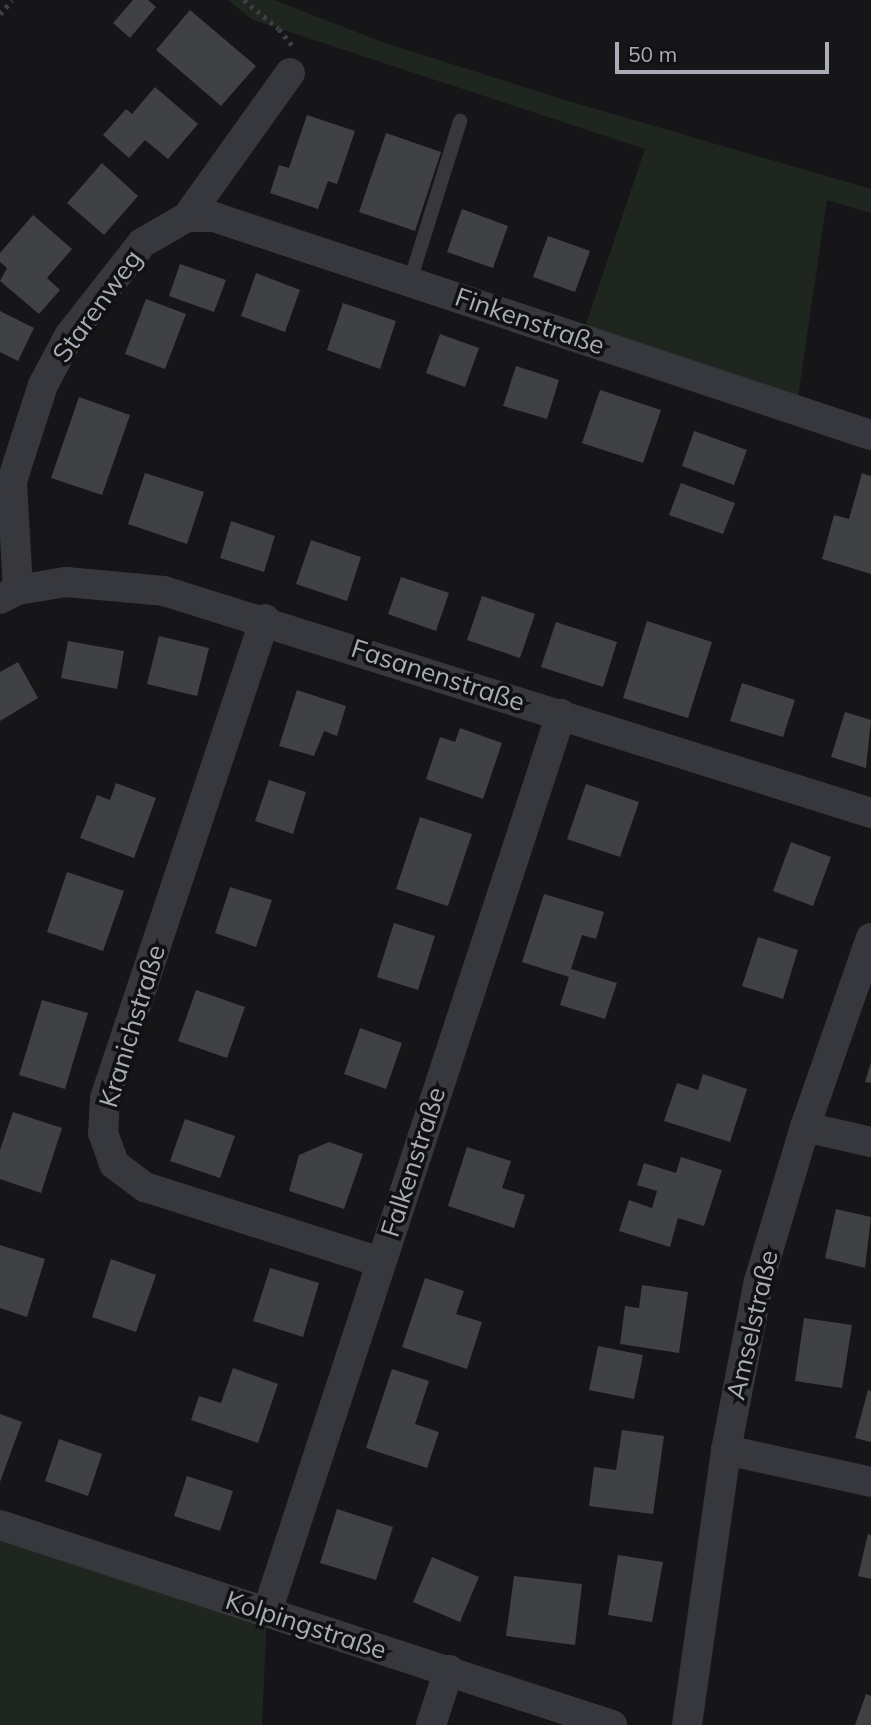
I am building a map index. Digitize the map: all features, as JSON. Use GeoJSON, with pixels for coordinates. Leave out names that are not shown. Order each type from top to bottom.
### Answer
{"type":"FeatureCollection","features":[{"type":"Feature","properties":{"kind":"street","name":"Starenweg"},"geometry":{"type":"LineString","coordinates":[[9,595],[12,481],[43,385],[69,336],[142,243],[187,217],[290,73]]}},
{"type":"Feature","properties":{"kind":"street","name":"Finkenstraße"},"geometry":{"type":"LineString","coordinates":[[187,217],[214,217],[871,435]]}},
{"type":"Feature","properties":{"kind":"street","name":"Fasanenstraße"},"geometry":{"type":"LineString","coordinates":[[9,595],[66,582],[115,583],[164,591],[265,619],[871,813]]}},
{"type":"Feature","properties":{"kind":"street","name":"Kranichstraße"},"geometry":{"type":"LineString","coordinates":[[265,619],[106,1098],[103,1133],[114,1164],[145,1186],[380,1262]]}},
{"type":"Feature","properties":{"kind":"street","name":"Falkenstraße"},"geometry":{"type":"LineString","coordinates":[[267,1612],[561,714]]}},
{"type":"Feature","properties":{"kind":"street","name":"Amselstraße"},"geometry":{"type":"LineString","coordinates":[[687,1725],[726,1450],[759,1281],[805,1127],[871,938]]}},
{"type":"Feature","properties":{"kind":"street"},"geometry":{"type":"LineString","coordinates":[[805,1127],[871,1142]]}},
{"type":"Feature","properties":{"kind":"street"},"geometry":{"type":"LineString","coordinates":[[726,1450],[871,1482]]}},
{"type":"Feature","properties":{"kind":"street","name":"Kolpingstraße"},"geometry":{"type":"LineString","coordinates":[[0,1525],[612,1725]]}},
{"type":"Feature","properties":{"kind":"street"},"geometry":{"type":"LineString","coordinates":[[431,1725],[449,1670]]}},
{"type":"Feature","properties":{"kind":"lane"},"geometry":{"type":"LineString","coordinates":[[410,281],[460,121]]}},
{"type":"Feature","properties":{"kind":"path"},"geometry":{"type":"LineString","coordinates":[[0,14],[12,0]]}},
{"type":"Feature","properties":{"kind":"path"},"geometry":{"type":"LineString","coordinates":[[244,0],[291,42],[296,57],[290,73]]}},
{"type":"Feature","properties":{"kind":"shaded area"},"geometry":{"type":"Polygon","coordinates":[[[228,0],[274,0],[382,42],[565,100],[871,189],[871,213],[827,200],[796,410],[581,339],[645,149],[253,20],[228,0]]]}},
{"type":"Feature","properties":{"kind":"shaded area"},"geometry":{"type":"Polygon","coordinates":[[[0,1525],[267,1612],[262,1725],[0,1725],[0,1525]]]}},
{"type":"Feature","properties":{"kind":"building"},"geometry":{"type":"Polygon","coordinates":[[[133,0],[148,0],[156,7],[130,38],[113,23],[133,0]]]}},
{"type":"Feature","properties":{"kind":"building"},"geometry":{"type":"Polygon","coordinates":[[[190,10],[256,66],[221,106],[156,50],[190,10]]]}},
{"type":"Feature","properties":{"kind":"building"},"geometry":{"type":"Polygon","coordinates":[[[155,87],[198,124],[168,159],[145,140],[129,158],[103,135],[126,109],[132,114],[155,87]]]}},
{"type":"Feature","properties":{"kind":"building"},"geometry":{"type":"Polygon","coordinates":[[[307,115],[355,131],[337,184],[328,181],[318,209],[270,193],[279,165],[289,168],[307,115]]]}},
{"type":"Feature","properties":{"kind":"building"},"geometry":{"type":"Polygon","coordinates":[[[386,133],[441,152],[415,231],[359,212],[386,133]]]}},
{"type":"Feature","properties":{"kind":"building"},"geometry":{"type":"Polygon","coordinates":[[[102,163],[138,196],[104,235],[67,203],[102,163]]]}},
{"type":"Feature","properties":{"kind":"building"},"geometry":{"type":"Polygon","coordinates":[[[462,209],[508,226],[493,268],[447,252],[462,209]]]}},
{"type":"Feature","properties":{"kind":"building"},"geometry":{"type":"Polygon","coordinates":[[[33,215],[72,249],[47,278],[60,290],[39,314],[0,281],[7,268],[0,262],[0,253],[33,215]]]}},
{"type":"Feature","properties":{"kind":"building"},"geometry":{"type":"Polygon","coordinates":[[[548,236],[590,251],[575,292],[533,277],[548,236]]]}},
{"type":"Feature","properties":{"kind":"building"},"geometry":{"type":"Polygon","coordinates":[[[180,264],[226,280],[214,312],[169,296],[180,264]]]}},
{"type":"Feature","properties":{"kind":"building"},"geometry":{"type":"Polygon","coordinates":[[[256,273],[300,290],[285,332],[241,316],[256,273]]]}},
{"type":"Feature","properties":{"kind":"building"},"geometry":{"type":"Polygon","coordinates":[[[146,299],[186,314],[165,369],[125,354],[146,299]]]}},
{"type":"Feature","properties":{"kind":"building"},"geometry":{"type":"Polygon","coordinates":[[[343,303],[396,321],[380,369],[327,350],[343,303]]]}},
{"type":"Feature","properties":{"kind":"building"},"geometry":{"type":"Polygon","coordinates":[[[0,311],[34,328],[18,361],[0,352],[0,311]]]}},
{"type":"Feature","properties":{"kind":"building"},"geometry":{"type":"Polygon","coordinates":[[[440,334],[479,348],[465,387],[426,373],[440,334]]]}},
{"type":"Feature","properties":{"kind":"building"},"geometry":{"type":"Polygon","coordinates":[[[516,366],[559,380],[547,419],[503,406],[516,366]]]}},
{"type":"Feature","properties":{"kind":"building"},"geometry":{"type":"Polygon","coordinates":[[[600,390],[661,410],[643,463],[582,443],[600,390]]]}},
{"type":"Feature","properties":{"kind":"building"},"geometry":{"type":"Polygon","coordinates":[[[79,397],[130,415],[102,495],[51,478],[79,397]]]}},
{"type":"Feature","properties":{"kind":"building"},"geometry":{"type":"Polygon","coordinates":[[[694,431],[747,450],[734,485],[682,466],[694,431]]]}},
{"type":"Feature","properties":{"kind":"building"},"geometry":{"type":"Polygon","coordinates":[[[145,473],[204,492],[187,544],[128,524],[145,473]]]}},
{"type":"Feature","properties":{"kind":"building"},"geometry":{"type":"Polygon","coordinates":[[[862,473],[871,476],[871,574],[822,559],[834,515],[849,519],[862,473]]]}},
{"type":"Feature","properties":{"kind":"building"},"geometry":{"type":"Polygon","coordinates":[[[681,483],[735,503],[723,534],[669,515],[681,483]]]}},
{"type":"Feature","properties":{"kind":"building"},"geometry":{"type":"Polygon","coordinates":[[[231,521],[275,536],[264,572],[220,558],[231,521]]]}},
{"type":"Feature","properties":{"kind":"building"},"geometry":{"type":"Polygon","coordinates":[[[311,540],[361,557],[347,601],[296,584],[311,540]]]}},
{"type":"Feature","properties":{"kind":"building"},"geometry":{"type":"Polygon","coordinates":[[[401,577],[449,593],[436,631],[388,614],[401,577]]]}},
{"type":"Feature","properties":{"kind":"building"},"geometry":{"type":"Polygon","coordinates":[[[482,596],[535,614],[520,658],[467,640],[482,596]]]}},
{"type":"Feature","properties":{"kind":"building"},"geometry":{"type":"Polygon","coordinates":[[[647,621],[712,642],[688,718],[623,698],[647,621]]]}},
{"type":"Feature","properties":{"kind":"building"},"geometry":{"type":"Polygon","coordinates":[[[556,622],[617,642],[603,687],[541,667],[556,622]]]}},
{"type":"Feature","properties":{"kind":"building"},"geometry":{"type":"Polygon","coordinates":[[[159,636],[209,648],[197,696],[147,684],[159,636]]]}},
{"type":"Feature","properties":{"kind":"building"},"geometry":{"type":"Polygon","coordinates":[[[68,641],[124,651],[117,689],[61,678],[68,641]]]}},
{"type":"Feature","properties":{"kind":"building"},"geometry":{"type":"Polygon","coordinates":[[[18,662],[38,698],[0,721],[0,672],[18,662]]]}},
{"type":"Feature","properties":{"kind":"building"},"geometry":{"type":"Polygon","coordinates":[[[742,683],[795,700],[783,737],[730,721],[742,683]]]}},
{"type":"Feature","properties":{"kind":"building"},"geometry":{"type":"Polygon","coordinates":[[[297,690],[346,706],[337,736],[324,731],[314,756],[279,746],[297,690]]]}},
{"type":"Feature","properties":{"kind":"building"},"geometry":{"type":"Polygon","coordinates":[[[845,712],[871,720],[866,768],[831,757],[845,712]]]}},
{"type":"Feature","properties":{"kind":"building"},"geometry":{"type":"Polygon","coordinates":[[[460,728],[502,743],[483,799],[426,779],[440,737],[455,742],[460,728]]]}},
{"type":"Feature","properties":{"kind":"building"},"geometry":{"type":"Polygon","coordinates":[[[269,780],[306,792],[293,834],[255,821],[269,780]]]}},
{"type":"Feature","properties":{"kind":"building"},"geometry":{"type":"Polygon","coordinates":[[[116,783],[156,798],[134,858],[80,838],[97,795],[110,800],[116,783]]]}},
{"type":"Feature","properties":{"kind":"building"},"geometry":{"type":"Polygon","coordinates":[[[586,784],[639,802],[620,857],[567,839],[586,784]]]}},
{"type":"Feature","properties":{"kind":"building"},"geometry":{"type":"Polygon","coordinates":[[[420,817],[472,834],[448,906],[396,889],[420,817]]]}},
{"type":"Feature","properties":{"kind":"building"},"geometry":{"type":"Polygon","coordinates":[[[791,842],[831,857],[813,906],[773,891],[791,842]]]}},
{"type":"Feature","properties":{"kind":"building"},"geometry":{"type":"Polygon","coordinates":[[[67,872],[124,891],[103,951],[47,932],[67,872]]]}},
{"type":"Feature","properties":{"kind":"building"},"geometry":{"type":"Polygon","coordinates":[[[230,887],[272,900],[256,947],[215,933],[230,887]]]}},
{"type":"Feature","properties":{"kind":"building"},"geometry":{"type":"Polygon","coordinates":[[[544,894],[604,912],[596,939],[582,935],[571,969],[617,983],[605,1019],[560,1005],[569,977],[522,962],[544,894]]]}},
{"type":"Feature","properties":{"kind":"building"},"geometry":{"type":"Polygon","coordinates":[[[394,923],[435,936],[418,990],[377,977],[394,923]]]}},
{"type":"Feature","properties":{"kind":"building"},"geometry":{"type":"Polygon","coordinates":[[[758,937],[798,950],[783,999],[742,986],[758,937]]]}},
{"type":"Feature","properties":{"kind":"building"},"geometry":{"type":"Polygon","coordinates":[[[196,990],[245,1007],[227,1058],[178,1041],[196,990]]]}},
{"type":"Feature","properties":{"kind":"building"},"geometry":{"type":"Polygon","coordinates":[[[42,1000],[88,1013],[65,1089],[19,1075],[42,1000]]]}},
{"type":"Feature","properties":{"kind":"building"},"geometry":{"type":"Polygon","coordinates":[[[360,1028],[402,1043],[386,1089],[344,1074],[360,1028]]]}},
{"type":"Feature","properties":{"kind":"building"},"geometry":{"type":"Polygon","coordinates":[[[871,1062],[871,1083],[865,1082],[871,1062]]]}},
{"type":"Feature","properties":{"kind":"building"},"geometry":{"type":"Polygon","coordinates":[[[703,1074],[747,1089],[730,1142],[664,1121],[677,1083],[698,1090],[703,1074]]]}},
{"type":"Feature","properties":{"kind":"building"},"geometry":{"type":"Polygon","coordinates":[[[13,1112],[62,1128],[41,1193],[0,1179],[0,1150],[13,1112]]]}},
{"type":"Feature","properties":{"kind":"building"},"geometry":{"type":"Polygon","coordinates":[[[185,1119],[235,1136],[220,1178],[170,1161],[185,1119]]]}},
{"type":"Feature","properties":{"kind":"building"},"geometry":{"type":"Polygon","coordinates":[[[329,1142],[363,1154],[344,1209],[289,1191],[299,1155],[329,1142]]]}},
{"type":"Feature","properties":{"kind":"building"},"geometry":{"type":"Polygon","coordinates":[[[467,1147],[511,1161],[502,1188],[525,1195],[514,1228],[448,1206],[467,1147]]]}},
{"type":"Feature","properties":{"kind":"building"},"geometry":{"type":"Polygon","coordinates":[[[681,1157],[722,1170],[704,1226],[678,1218],[670,1247],[619,1231],[629,1200],[652,1208],[657,1191],[637,1185],[644,1163],[676,1173],[681,1157]]]}},
{"type":"Feature","properties":{"kind":"building"},"geometry":{"type":"Polygon","coordinates":[[[836,1209],[871,1217],[865,1268],[825,1258],[836,1209]]]}},
{"type":"Feature","properties":{"kind":"building"},"geometry":{"type":"Polygon","coordinates":[[[0,1245],[45,1259],[27,1317],[0,1308],[0,1245]]]}},
{"type":"Feature","properties":{"kind":"building"},"geometry":{"type":"Polygon","coordinates":[[[111,1259],[156,1275],[136,1332],[92,1317],[111,1259]]]}},
{"type":"Feature","properties":{"kind":"building"},"geometry":{"type":"Polygon","coordinates":[[[270,1268],[319,1283],[303,1337],[253,1321],[270,1268]]]}},
{"type":"Feature","properties":{"kind":"building"},"geometry":{"type":"Polygon","coordinates":[[[425,1278],[464,1291],[456,1314],[482,1322],[467,1369],[402,1347],[425,1278]]]}},
{"type":"Feature","properties":{"kind":"building"},"geometry":{"type":"Polygon","coordinates":[[[642,1285],[688,1292],[679,1353],[620,1344],[625,1306],[639,1308],[642,1285]]]}},
{"type":"Feature","properties":{"kind":"building"},"geometry":{"type":"Polygon","coordinates":[[[804,1318],[852,1325],[842,1388],[795,1381],[804,1318]]]}},
{"type":"Feature","properties":{"kind":"building"},"geometry":{"type":"Polygon","coordinates":[[[598,1346],[643,1355],[634,1399],[589,1390],[598,1346]]]}},
{"type":"Feature","properties":{"kind":"building"},"geometry":{"type":"Polygon","coordinates":[[[233,1368],[278,1384],[258,1443],[191,1420],[199,1396],[221,1403],[233,1368]]]}},
{"type":"Feature","properties":{"kind":"building"},"geometry":{"type":"Polygon","coordinates":[[[392,1369],[429,1381],[415,1424],[439,1432],[427,1468],[366,1448],[392,1369]]]}},
{"type":"Feature","properties":{"kind":"building"},"geometry":{"type":"Polygon","coordinates":[[[868,1390],[871,1391],[871,1442],[855,1438],[868,1390]]]}},
{"type":"Feature","properties":{"kind":"building"},"geometry":{"type":"Polygon","coordinates":[[[0,1414],[22,1422],[0,1482],[0,1414]]]}},
{"type":"Feature","properties":{"kind":"building"},"geometry":{"type":"Polygon","coordinates":[[[622,1430],[664,1436],[653,1514],[589,1506],[594,1467],[616,1470],[622,1430]]]}},
{"type":"Feature","properties":{"kind":"building"},"geometry":{"type":"Polygon","coordinates":[[[59,1439],[102,1454],[88,1496],[45,1481],[59,1439]]]}},
{"type":"Feature","properties":{"kind":"building"},"geometry":{"type":"Polygon","coordinates":[[[187,1476],[233,1491],[220,1531],[174,1516],[187,1476]]]}},
{"type":"Feature","properties":{"kind":"building"},"geometry":{"type":"Polygon","coordinates":[[[337,1509],[393,1527],[376,1580],[320,1563],[337,1509]]]}},
{"type":"Feature","properties":{"kind":"building"},"geometry":{"type":"Polygon","coordinates":[[[868,1534],[871,1535],[871,1579],[858,1576],[868,1534]]]}},
{"type":"Feature","properties":{"kind":"building"},"geometry":{"type":"Polygon","coordinates":[[[618,1555],[663,1562],[652,1622],[608,1615],[618,1555]]]}},
{"type":"Feature","properties":{"kind":"building"},"geometry":{"type":"Polygon","coordinates":[[[432,1557],[479,1577],[460,1622],[413,1602],[432,1557]]]}},
{"type":"Feature","properties":{"kind":"building"},"geometry":{"type":"Polygon","coordinates":[[[514,1576],[582,1584],[575,1645],[506,1636],[514,1576]]]}},
{"type":"Feature","properties":{"kind":"building"},"geometry":{"type":"Polygon","coordinates":[[[866,1694],[871,1696],[871,1725],[855,1725],[866,1694]]]}}]}
